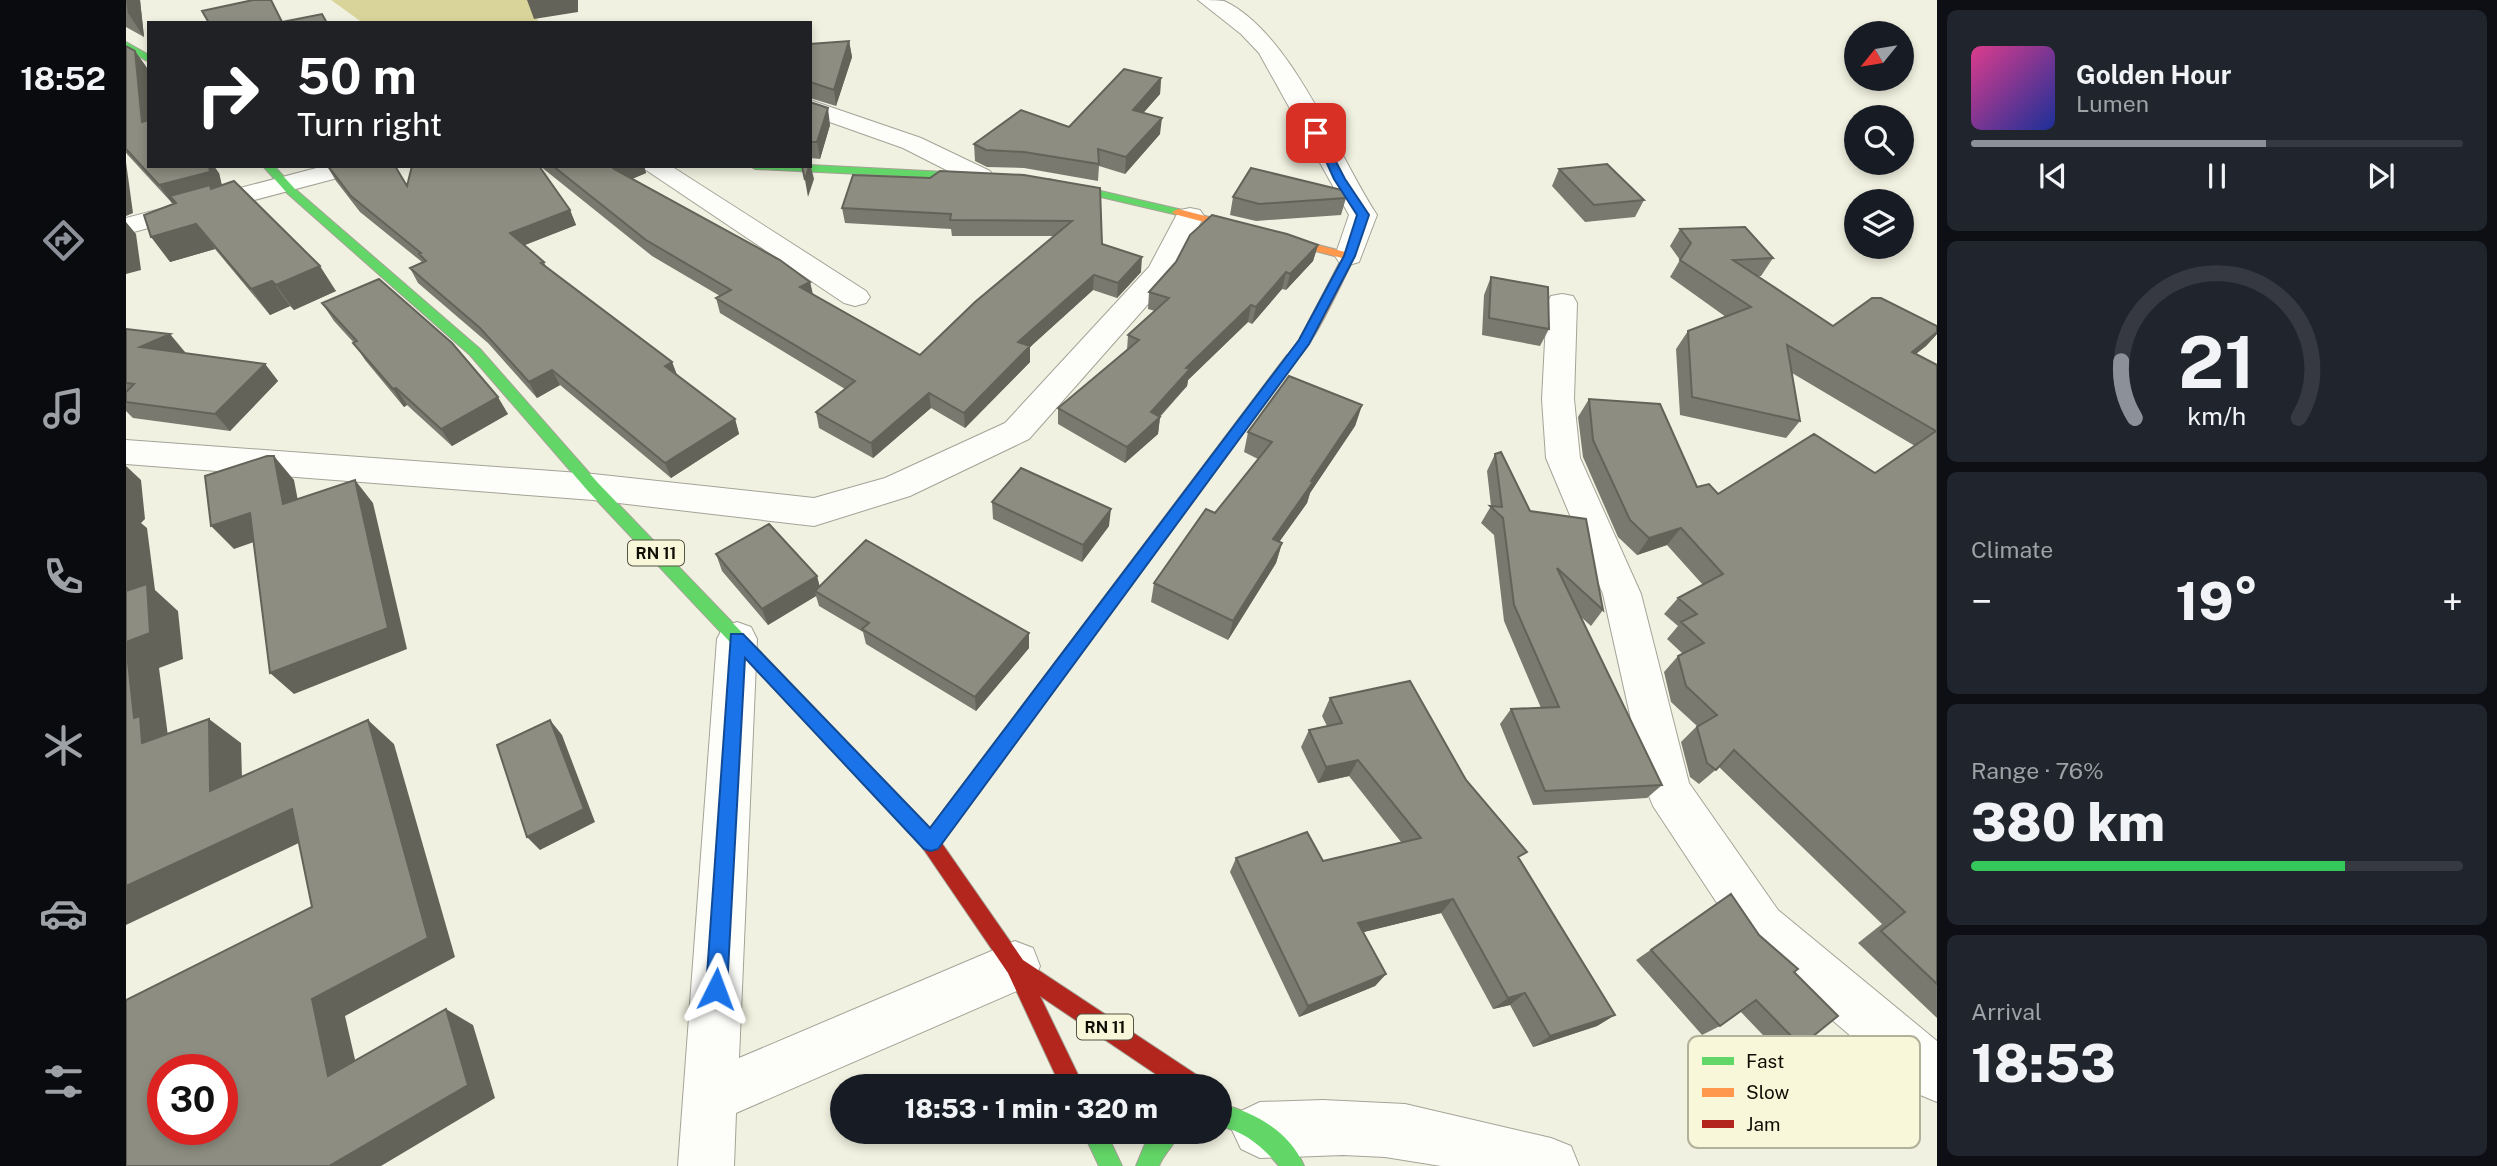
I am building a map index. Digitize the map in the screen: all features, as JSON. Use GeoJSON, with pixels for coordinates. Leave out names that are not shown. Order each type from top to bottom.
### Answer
{"type":"FeatureCollection","features":[{"type":"Feature","properties":{"kind":"main road"},"geometry":{"type":"LineString","coordinates":[[126,45],[147,59]]}},
{"type":"Feature","properties":{"kind":"main road"},"geometry":{"type":"LineString","coordinates":[[798,168],[992,177]]}},
{"type":"Feature","properties":{"kind":"main road","name":"RN 11"},"geometry":{"type":"LineString","coordinates":[[276,175],[475,352],[593,487],[931,842],[1015,966],[1067,1074]]}},
{"type":"Feature","properties":{"kind":"main road"},"geometry":{"type":"LineString","coordinates":[[931,842],[1305,341],[1349,256],[1075,186],[1037,181]]}},
{"type":"Feature","properties":{"kind":"main road","name":"RN 11"},"geometry":{"type":"LineString","coordinates":[[1015,966],[1176,1074]]}},
{"type":"Feature","properties":{"kind":"main road"},"geometry":{"type":"LineString","coordinates":[[1100,1144],[1111,1166]]}},
{"type":"Feature","properties":{"kind":"main road"},"geometry":{"type":"LineString","coordinates":[[1147,1166],[1158,1144]]}},
{"type":"Feature","properties":{"kind":"street"},"geometry":{"type":"LineString","coordinates":[[1208,0],[1248,29],[1269,50],[1339,179],[1363,215],[1349,256]]}},
{"type":"Feature","properties":{"kind":"street"},"geometry":{"type":"LineString","coordinates":[[812,108],[912,143],[992,177]]}},
{"type":"Feature","properties":{"kind":"street"},"geometry":{"type":"LineString","coordinates":[[126,226],[276,175],[337,168]]}},
{"type":"Feature","properties":{"kind":"street"},"geometry":{"type":"LineString","coordinates":[[656,168],[855,297]]}},
{"type":"Feature","properties":{"kind":"street"},"geometry":{"type":"LineString","coordinates":[[126,452],[593,487],[814,512],[897,487],[1017,431],[1162,271],[1190,216]]}},
{"type":"Feature","properties":{"kind":"street"},"geometry":{"type":"LineString","coordinates":[[1562,303],[1558,399],[1563,458],[1622,594],[1669,791],[1761,927],[1891,1036]]}},
{"type":"Feature","properties":{"kind":"street"},"geometry":{"type":"LineString","coordinates":[[706,1166],[737,639]]}},
{"type":"Feature","properties":{"kind":"street"},"geometry":{"type":"LineString","coordinates":[[710,1097],[1015,966]]}},
{"type":"Feature","properties":{"kind":"street"},"geometry":{"type":"LineString","coordinates":[[1920,1061],[1937,1075]]}},
{"type":"Feature","properties":{"kind":"street"},"geometry":{"type":"LineString","coordinates":[[1249,1128],[1334,1125],[1426,1135],[1529,1165]]}},
{"type":"Feature","properties":{"kind":"shaded area"},"geometry":{"type":"Polygon","coordinates":[[[331,0],[528,0],[538,21],[360,21],[331,0]]]}},
{"type":"Feature","properties":{"kind":"building"},"geometry":{"type":"Polygon","coordinates":[[[253,0],[271,0],[282,21],[208,21],[202,11],[253,0]]]}},
{"type":"Feature","properties":{"kind":"building"},"geometry":{"type":"Polygon","coordinates":[[[322,14],[326,21],[287,21],[322,14]]]}},
{"type":"Feature","properties":{"kind":"building"},"geometry":{"type":"Polygon","coordinates":[[[849,41],[834,90],[812,83],[812,44],[849,41]]]}},
{"type":"Feature","properties":{"kind":"building"},"geometry":{"type":"Polygon","coordinates":[[[126,46],[135,51],[142,122],[147,121],[147,168],[209,168],[210,172],[159,185],[126,149],[126,46]]]}},
{"type":"Feature","properties":{"kind":"building"},"geometry":{"type":"Polygon","coordinates":[[[1124,69],[1161,78],[1133,110],[1162,118],[1126,157],[1098,149],[1099,164],[1024,152],[986,150],[974,144],[1021,110],[1069,127],[1124,69]]]}},
{"type":"Feature","properties":{"kind":"building"},"geometry":{"type":"Polygon","coordinates":[[[812,103],[828,108],[817,142],[812,142],[812,103]]]}},
{"type":"Feature","properties":{"kind":"building"},"geometry":{"type":"Polygon","coordinates":[[[1607,164],[1644,200],[1594,205],[1559,169],[1607,164]]]}},
{"type":"Feature","properties":{"kind":"building"},"geometry":{"type":"Polygon","coordinates":[[[330,168],[396,168],[407,186],[412,168],[540,168],[570,210],[510,233],[544,262],[541,263],[672,362],[665,366],[735,419],[665,463],[552,370],[529,382],[480,328],[410,268],[426,261],[419,254],[421,253],[351,196],[330,168]]]}},
{"type":"Feature","properties":{"kind":"building"},"geometry":{"type":"Polygon","coordinates":[[[556,168],[617,168],[614,169],[780,260],[810,282],[800,287],[920,355],[975,302],[1072,221],[950,220],[951,214],[842,208],[853,175],[930,178],[940,171],[1024,175],[1100,188],[1102,244],[1142,257],[1118,283],[1094,275],[1018,342],[1030,346],[964,413],[929,393],[871,443],[816,412],[855,381],[716,298],[731,290],[646,240],[556,168]]]}},
{"type":"Feature","properties":{"kind":"building"},"geometry":{"type":"Polygon","coordinates":[[[802,168],[808,168],[805,180],[802,168]]]}},
{"type":"Feature","properties":{"kind":"building"},"geometry":{"type":"Polygon","coordinates":[[[1251,168],[1346,191],[1346,198],[1259,204],[1233,197],[1251,168]]]}},
{"type":"Feature","properties":{"kind":"building"},"geometry":{"type":"Polygon","coordinates":[[[234,181],[320,266],[276,285],[272,281],[251,289],[196,224],[151,237],[144,215],[176,203],[170,196],[210,185],[211,189],[234,181]]]}},
{"type":"Feature","properties":{"kind":"building"},"geometry":{"type":"Polygon","coordinates":[[[1212,215],[1287,234],[1318,245],[1290,274],[1286,272],[1256,307],[1251,305],[1186,368],[1190,369],[1151,412],[1160,417],[1127,447],[1058,408],[1139,340],[1128,335],[1169,298],[1149,292],[1176,262],[1190,235],[1212,215]]]}},
{"type":"Feature","properties":{"kind":"building"},"geometry":{"type":"Polygon","coordinates":[[[1745,227],[1773,258],[1733,260],[1833,326],[1872,298],[1881,298],[1937,326],[1937,332],[1912,352],[1937,365],[1937,984],[1881,931],[1905,912],[1734,750],[1716,770],[1707,763],[1697,727],[1717,715],[1686,686],[1678,656],[1704,643],[1681,622],[1697,614],[1678,598],[1723,574],[1681,528],[1649,538],[1630,520],[1593,440],[1589,399],[1660,404],[1697,487],[1709,484],[1718,494],[1814,434],[1875,473],[1936,431],[1787,345],[1800,421],[1692,397],[1688,331],[1751,307],[1680,260],[1691,243],[1680,229],[1745,227]]]}},
{"type":"Feature","properties":{"kind":"building"},"geometry":{"type":"Polygon","coordinates":[[[1491,277],[1548,287],[1549,329],[1489,318],[1491,277]]]}},
{"type":"Feature","properties":{"kind":"building"},"geometry":{"type":"Polygon","coordinates":[[[379,279],[452,343],[498,397],[441,429],[396,388],[393,389],[353,343],[357,341],[322,303],[379,279]]]}},
{"type":"Feature","properties":{"kind":"building"},"geometry":{"type":"Polygon","coordinates":[[[126,329],[170,334],[140,347],[265,364],[215,414],[126,402],[126,392],[134,384],[126,383],[126,329]]]}},
{"type":"Feature","properties":{"kind":"building"},"geometry":{"type":"Polygon","coordinates":[[[1289,376],[1362,405],[1273,539],[1282,543],[1233,621],[1154,583],[1206,509],[1215,513],[1272,442],[1248,432],[1289,376]]]}},
{"type":"Feature","properties":{"kind":"building"},"geometry":{"type":"Polygon","coordinates":[[[1501,452],[1530,511],[1586,519],[1603,610],[1557,568],[1662,785],[1545,791],[1511,709],[1559,707],[1514,605],[1503,518],[1490,506],[1502,507],[1495,454],[1501,452]]]}},
{"type":"Feature","properties":{"kind":"building"},"geometry":{"type":"Polygon","coordinates":[[[274,456],[283,504],[355,480],[388,628],[270,673],[250,513],[211,526],[205,476],[274,456]]]}},
{"type":"Feature","properties":{"kind":"building"},"geometry":{"type":"Polygon","coordinates":[[[1021,468],[1111,509],[1083,545],[992,502],[1021,468]]]}},
{"type":"Feature","properties":{"kind":"building"},"geometry":{"type":"Polygon","coordinates":[[[769,524],[817,576],[762,609],[716,554],[769,524]]]}},
{"type":"Feature","properties":{"kind":"building"},"geometry":{"type":"Polygon","coordinates":[[[866,540],[1029,633],[975,697],[862,629],[869,623],[815,591],[866,540]]]}},
{"type":"Feature","properties":{"kind":"building"},"geometry":{"type":"Polygon","coordinates":[[[147,584],[150,633],[126,642],[126,591],[147,584]]]}},
{"type":"Feature","properties":{"kind":"building"},"geometry":{"type":"Polygon","coordinates":[[[126,643],[134,718],[140,716],[142,743],[209,719],[210,791],[368,720],[428,938],[312,999],[328,1076],[446,1009],[468,1085],[329,1166],[126,1166],[126,1000],[312,907],[292,809],[126,886],[126,643]]]}},
{"type":"Feature","properties":{"kind":"building"},"geometry":{"type":"Polygon","coordinates":[[[1410,681],[1466,780],[1527,852],[1518,857],[1615,1015],[1550,1036],[1525,993],[1508,998],[1453,899],[1358,923],[1386,974],[1308,1006],[1236,858],[1307,832],[1323,861],[1421,838],[1358,760],[1326,767],[1309,730],[1342,723],[1330,698],[1410,681]]]}},
{"type":"Feature","properties":{"kind":"building"},"geometry":{"type":"Polygon","coordinates":[[[550,720],[584,809],[527,837],[497,745],[550,720]]]}},
{"type":"Feature","properties":{"kind":"building"},"geometry":{"type":"Polygon","coordinates":[[[1731,894],[1759,935],[1798,969],[1794,972],[1838,1016],[1813,1036],[1791,1036],[1756,1000],[1720,1026],[1651,950],[1731,894]]]}},
{"type":"Feature","properties":{"kind":"traffic: fast"},"geometry":{"type":"LineString","coordinates":[[126,45],[147,58]]}},
{"type":"Feature","properties":{"kind":"traffic: fast"},"geometry":{"type":"LineString","coordinates":[[270,168],[291,191],[475,352],[593,487],[927,838]]}},
{"type":"Feature","properties":{"kind":"traffic: fast"},"geometry":{"type":"LineString","coordinates":[[797,168],[985,177]]}},
{"type":"Feature","properties":{"kind":"traffic: fast"},"geometry":{"type":"LineString","coordinates":[[1049,182],[1178,212]]}},
{"type":"Feature","properties":{"kind":"traffic: fast"},"geometry":{"type":"LineString","coordinates":[[931,842],[1292,358]]}},
{"type":"Feature","properties":{"kind":"traffic: fast"},"geometry":{"type":"LineString","coordinates":[[1232,1118],[1262,1133],[1293,1166]]}},
{"type":"Feature","properties":{"kind":"traffic: fast"},"geometry":{"type":"LineString","coordinates":[[1100,1144],[1111,1166]]}},
{"type":"Feature","properties":{"kind":"traffic: fast"},"geometry":{"type":"LineString","coordinates":[[1147,1166],[1157,1144]]}},
{"type":"Feature","properties":{"kind":"traffic: slow"},"geometry":{"type":"LineString","coordinates":[[1178,212],[1349,256],[1305,341],[1292,358]]}},
{"type":"Feature","properties":{"kind":"traffic: jam"},"geometry":{"type":"LineString","coordinates":[[927,838],[1015,966],[1067,1074]]}},
{"type":"Feature","properties":{"kind":"traffic: jam"},"geometry":{"type":"LineString","coordinates":[[1017,968],[1176,1074]]}},
{"type":"Feature","properties":{"kind":"route"},"geometry":{"type":"LineString","coordinates":[[716,989],[737,639],[931,842],[1305,341],[1349,256],[1363,215],[1339,179],[1316,133]]}}]}
